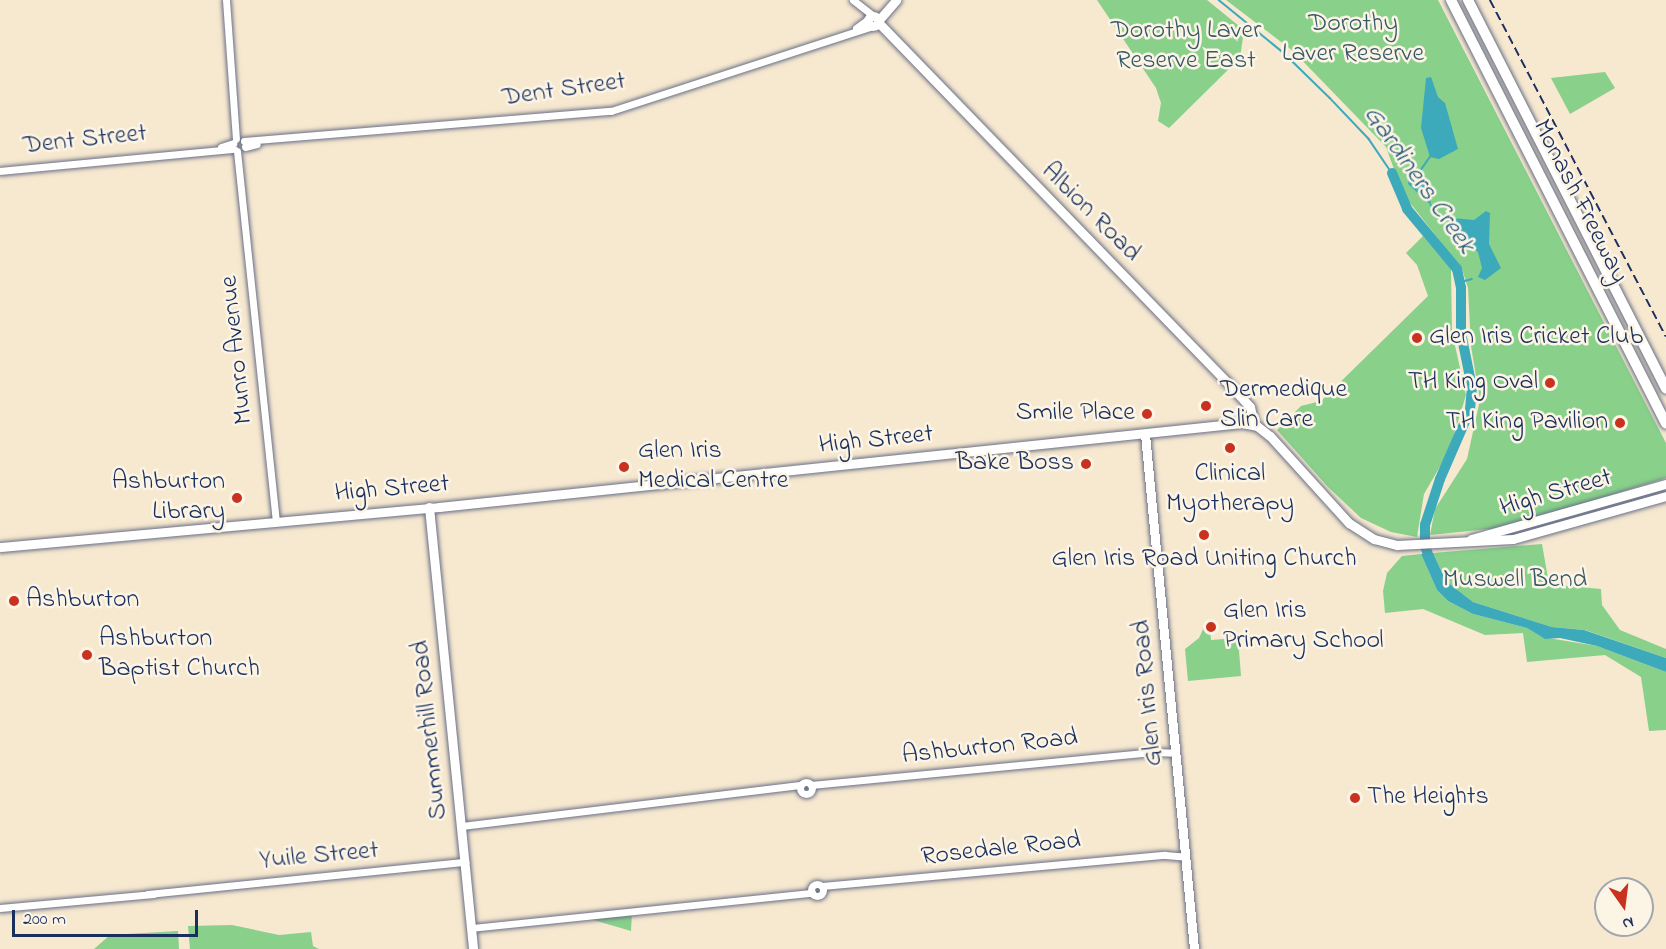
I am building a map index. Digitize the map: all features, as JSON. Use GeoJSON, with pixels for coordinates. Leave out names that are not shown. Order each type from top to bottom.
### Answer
{"type":"FeatureCollection","features":[{"type":"Feature","properties":{"kind":"highway","name":"Monash Freeway"},"geometry":{"type":"LineString","coordinates":[[1451,0],[1666,424]]}},
{"type":"Feature","properties":{"kind":"highway","name":"Monash Freeway"},"geometry":{"type":"LineString","coordinates":[[1468,0],[1666,389]]}},
{"type":"Feature","properties":{"kind":"main road"},"geometry":{"type":"LineString","coordinates":[[873,21],[896,0]]}},
{"type":"Feature","properties":{"kind":"main road","name":"Albion Road"},"geometry":{"type":"LineString","coordinates":[[873,21],[1226,381],[1250,408],[1254,425]]}},
{"type":"Feature","properties":{"kind":"main road","name":"High Street"},"geometry":{"type":"LineString","coordinates":[[0,547],[429,507],[1242,423],[1254,425],[1270,436],[1357,529],[1388,543],[1417,546],[1525,537],[1666,496]]}},
{"type":"Feature","properties":{"kind":"main road","name":"Glen Iris Road"},"geometry":{"type":"LineString","coordinates":[[1145,434],[1194,949]]}},
{"type":"Feature","properties":{"kind":"main road","name":"High Street"},"geometry":{"type":"LineString","coordinates":[[1457,543],[1525,527],[1666,484]]}},
{"type":"Feature","properties":{"kind":"main road","name":"Summerhill Road"},"geometry":{"type":"LineString","coordinates":[[429,507],[473,949]]}},
{"type":"Feature","properties":{"kind":"street","name":"Munro Avenue"},"geometry":{"type":"LineString","coordinates":[[226,0],[276,522]]}},
{"type":"Feature","properties":{"kind":"street","name":"Albion Road"},"geometry":{"type":"LineString","coordinates":[[855,2],[873,21]]}},
{"type":"Feature","properties":{"kind":"street","name":"Dent Street"},"geometry":{"type":"LineString","coordinates":[[0,171],[210,150],[272,141],[616,110],[851,31],[873,21]]}},
{"type":"Feature","properties":{"kind":"street","name":"Ashburton Road"},"geometry":{"type":"LineString","coordinates":[[461,823],[1176,750]]}},
{"type":"Feature","properties":{"kind":"street","name":"Rosedale Road"},"geometry":{"type":"LineString","coordinates":[[471,925],[1186,853]]}},
{"type":"Feature","properties":{"kind":"street","name":"Yuile Street"},"geometry":{"type":"LineString","coordinates":[[0,908],[465,865]]}},
{"type":"Feature","properties":{"kind":"green space","name":"Dorothy Laver Reserve East"},"geometry":{"type":"Polygon","coordinates":[[[1097,0],[1207,0],[1244,30],[1240,58],[1169,128],[1158,121],[1161,103],[1156,88],[1097,0]]]}},
{"type":"Feature","properties":{"kind":"green space","name":"Dorothy Laver Reserve"},"geometry":{"type":"Polygon","coordinates":[[[1226,0],[1438,0],[1666,443],[1666,478],[1508,527],[1430,535],[1435,509],[1467,459],[1480,400],[1471,346],[1468,288],[1462,269],[1403,194],[1386,147],[1293,51],[1226,0]]]}},
{"type":"Feature","properties":{"kind":"green space"},"geometry":{"type":"Polygon","coordinates":[[[1605,72],[1615,88],[1570,114],[1551,78],[1605,72]]]}},
{"type":"Feature","properties":{"kind":"green space"},"geometry":{"type":"Polygon","coordinates":[[[1423,236],[1451,269],[1452,332],[1466,395],[1449,451],[1424,494],[1417,537],[1391,532],[1361,518],[1328,487],[1277,430],[1301,406],[1321,401],[1428,296],[1417,265],[1406,253],[1423,236]]]}},
{"type":"Feature","properties":{"kind":"green space","name":"Muswell Bend"},"geometry":{"type":"Polygon","coordinates":[[[1542,544],[1549,584],[1601,589],[1602,605],[1620,630],[1666,649],[1666,658],[1585,630],[1552,627],[1473,602],[1446,581],[1433,553],[1542,544]]]}},
{"type":"Feature","properties":{"kind":"green space"},"geometry":{"type":"Polygon","coordinates":[[[1421,554],[1437,590],[1448,601],[1473,614],[1527,628],[1542,637],[1597,646],[1666,672],[1666,730],[1649,731],[1641,677],[1605,655],[1527,662],[1523,633],[1485,635],[1423,609],[1385,613],[1383,591],[1387,573],[1402,556],[1421,554]]]}},
{"type":"Feature","properties":{"kind":"green space"},"geometry":{"type":"Polygon","coordinates":[[[1205,625],[1210,628],[1211,640],[1238,638],[1241,676],[1188,681],[1185,649],[1199,638],[1205,625]]]}},
{"type":"Feature","properties":{"kind":"green space"},"geometry":{"type":"Polygon","coordinates":[[[632,913],[631,931],[590,919],[632,913]]]}},
{"type":"Feature","properties":{"kind":"green space"},"geometry":{"type":"Polygon","coordinates":[[[232,925],[279,935],[311,932],[313,946],[319,949],[190,949],[188,926],[232,925]]]}},
{"type":"Feature","properties":{"kind":"green space"},"geometry":{"type":"Polygon","coordinates":[[[178,931],[179,949],[94,949],[110,935],[178,931]]]}},
{"type":"Feature","properties":{"kind":"water"},"geometry":{"type":"Polygon","coordinates":[[[1431,77],[1438,97],[1445,103],[1458,149],[1439,159],[1430,157],[1421,128],[1426,78],[1431,77]]]}},
{"type":"Feature","properties":{"kind":"water"},"geometry":{"type":"Polygon","coordinates":[[[1418,174],[1427,178],[1431,205],[1408,184],[1409,177],[1418,174]]]}},
{"type":"Feature","properties":{"kind":"water"},"geometry":{"type":"Polygon","coordinates":[[[1486,211],[1490,213],[1489,244],[1501,268],[1485,280],[1478,277],[1482,268],[1478,252],[1463,240],[1452,218],[1474,220],[1486,211]]]}},
{"type":"Feature","properties":{"kind":"water"},"geometry":{"type":"Polygon","coordinates":[[[1433,553],[1446,581],[1473,602],[1552,627],[1584,630],[1666,658],[1666,672],[1597,646],[1560,638],[1545,639],[1527,628],[1473,614],[1448,601],[1437,590],[1421,554],[1433,553]]]}},
{"type":"Feature","properties":{"kind":"waterway","name":"Gardiners Creek"},"geometry":{"type":"LineString","coordinates":[[1219,0],[1284,53],[1330,98],[1369,139],[1392,173]]}},
{"type":"Feature","properties":{"kind":"waterway"},"geometry":{"type":"LineString","coordinates":[[1418,174],[1430,157]]}},
{"type":"Feature","properties":{"kind":"waterway","name":"Gardiners Creek"},"geometry":{"type":"LineString","coordinates":[[1392,173],[1407,209],[1457,269],[1461,288],[1461,333],[1472,387],[1470,410],[1440,479],[1425,525],[1425,546],[1432,565]]}},
{"type":"Feature","properties":{"kind":"waterway"},"geometry":{"type":"LineString","coordinates":[[1431,205],[1438,214],[1452,218]]}},
{"type":"Feature","properties":{"kind":"waterway"},"geometry":{"type":"LineString","coordinates":[[1461,282],[1472,279]]}},
{"type":"Feature","properties":{"kind":"railway"},"geometry":{"type":"LineString","coordinates":[[1490,0],[1666,337]]}},
{"type":"Feature","properties":{"kind":"place","name":"Glen Iris Cricket Club"},"geometry":{"type":"Point","coordinates":[1417,338]}},
{"type":"Feature","properties":{"kind":"place","name":"TH King Oval"},"geometry":{"type":"Point","coordinates":[1550,383]}},
{"type":"Feature","properties":{"kind":"place","name":"Dermedique Slin Care"},"geometry":{"type":"Point","coordinates":[1206,406]}},
{"type":"Feature","properties":{"kind":"place","name":"Smile Place"},"geometry":{"type":"Point","coordinates":[1147,414]}},
{"type":"Feature","properties":{"kind":"place","name":"TH King Pavilion"},"geometry":{"type":"Point","coordinates":[1620,423]}},
{"type":"Feature","properties":{"kind":"place","name":"Clinical Myotherapy"},"geometry":{"type":"Point","coordinates":[1230,448]}},
{"type":"Feature","properties":{"kind":"place","name":"Bake Boss"},"geometry":{"type":"Point","coordinates":[1086,464]}},
{"type":"Feature","properties":{"kind":"place","name":"Glen Iris Medical Centre"},"geometry":{"type":"Point","coordinates":[624,467]}},
{"type":"Feature","properties":{"kind":"place","name":"Ashburton Library"},"geometry":{"type":"Point","coordinates":[237,498]}},
{"type":"Feature","properties":{"kind":"place","name":"Glen Iris Road Uniting Church"},"geometry":{"type":"Point","coordinates":[1204,535]}},
{"type":"Feature","properties":{"kind":"place","name":"Ashburton"},"geometry":{"type":"Point","coordinates":[14,601]}},
{"type":"Feature","properties":{"kind":"place","name":"Glen Iris Primary School"},"geometry":{"type":"Point","coordinates":[1211,627]}},
{"type":"Feature","properties":{"kind":"place","name":"Ashburton Baptist Church"},"geometry":{"type":"Point","coordinates":[87,655]}},
{"type":"Feature","properties":{"kind":"place","name":"The Heights"},"geometry":{"type":"Point","coordinates":[1355,798]}}]}
